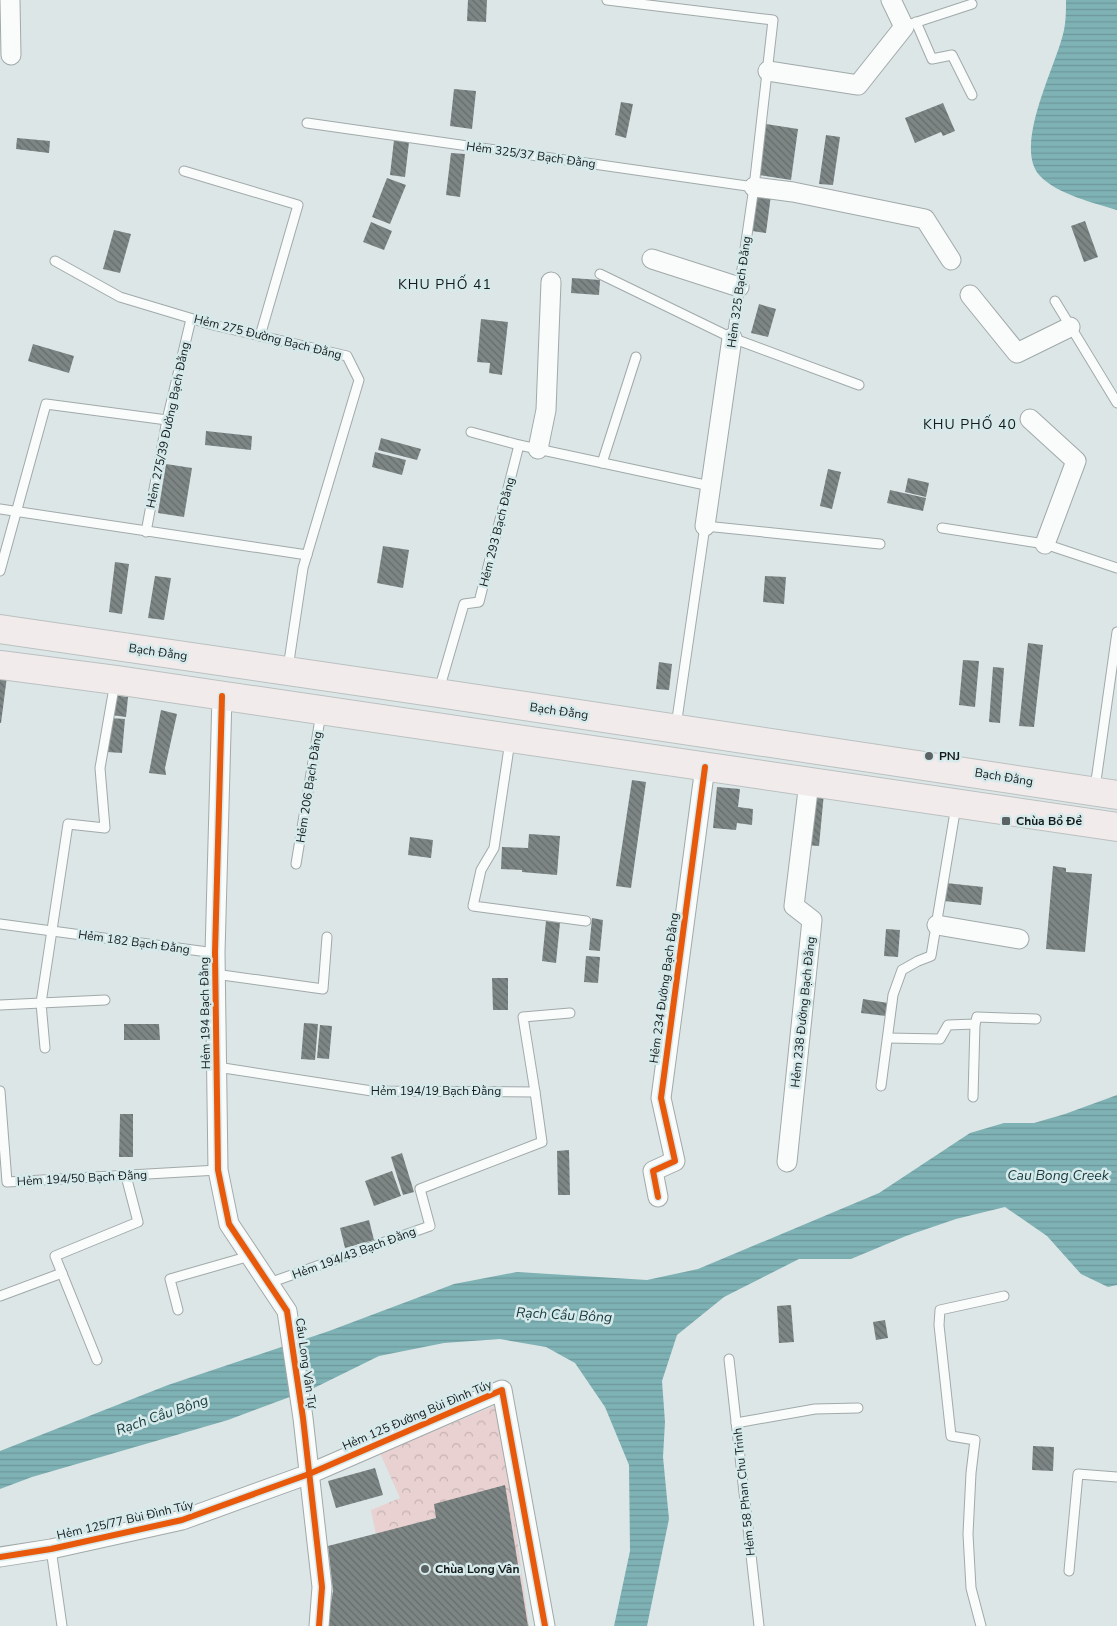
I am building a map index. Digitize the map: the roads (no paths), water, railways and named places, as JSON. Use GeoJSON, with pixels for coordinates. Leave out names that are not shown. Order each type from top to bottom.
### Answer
{"type":"FeatureCollection","features":[{"type":"Feature","properties":{"kind":"main road","name":"Bạch Đằng"},"geometry":{"type":"LineString","coordinates":[[0,629],[288,670],[1106,793]]}},
{"type":"Feature","properties":{"kind":"main road"},"geometry":{"type":"LineString","coordinates":[[222,696],[227,662]]}},
{"type":"Feature","properties":{"kind":"main road"},"geometry":{"type":"LineString","coordinates":[[0,665],[116,680],[1117,827]]}},
{"type":"Feature","properties":{"kind":"main road"},"geometry":{"type":"LineString","coordinates":[[704,767],[710,733]]}},
{"type":"Feature","properties":{"kind":"street"},"geometry":{"type":"LineString","coordinates":[[10,0],[11,55]]}},
{"type":"Feature","properties":{"kind":"street"},"geometry":{"type":"LineString","coordinates":[[768,71],[858,85],[910,25],[891,0]]}},
{"type":"Feature","properties":{"kind":"street"},"geometry":{"type":"LineString","coordinates":[[754,188],[793,192],[925,219],[951,260]]}},
{"type":"Feature","properties":{"kind":"street"},"geometry":{"type":"LineString","coordinates":[[652,259],[739,287]]}},
{"type":"Feature","properties":{"kind":"street"},"geometry":{"type":"LineString","coordinates":[[538,448],[546,410],[551,282]]}},
{"type":"Feature","properties":{"kind":"street"},"geometry":{"type":"LineString","coordinates":[[970,295],[1017,353],[1070,327]]}},
{"type":"Feature","properties":{"kind":"street","name":"Hẻm 325 Bạch Đằng"},"geometry":{"type":"LineString","coordinates":[[705,526],[732,338]]}},
{"type":"Feature","properties":{"kind":"street"},"geometry":{"type":"LineString","coordinates":[[1030,419],[1076,461],[1045,544]]}},
{"type":"Feature","properties":{"kind":"street","name":"Hẻm 194 Bạch Đằng"},"geometry":{"type":"LineString","coordinates":[[222,696],[215,953],[218,1170],[230,1224],[287,1311]]}},
{"type":"Feature","properties":{"kind":"street","name":"Hẻm 234 Đường Bạch Đằng"},"geometry":{"type":"LineString","coordinates":[[658,1197],[653,1171],[675,1161],[661,1098],[704,767]]}},
{"type":"Feature","properties":{"kind":"street","name":"Hẻm 238 Đường Bạch Đằng"},"geometry":{"type":"LineString","coordinates":[[787,1162],[812,920],[794,906],[809,782]]}},
{"type":"Feature","properties":{"kind":"street"},"geometry":{"type":"LineString","coordinates":[[936,924],[1019,939]]}},
{"type":"Feature","properties":{"kind":"street","name":"Cầu Long Vân Tự"},"geometry":{"type":"LineString","coordinates":[[287,1311],[303,1418],[309,1474]]}},
{"type":"Feature","properties":{"kind":"street","name":"Hẻm 125 Đường Bùi Đình Túy"},"geometry":{"type":"LineString","coordinates":[[309,1474],[502,1390],[545,1626]]}},
{"type":"Feature","properties":{"kind":"street"},"geometry":{"type":"LineString","coordinates":[[309,1474],[322,1588],[319,1626]]}},
{"type":"Feature","properties":{"kind":"street","name":"Hẻm 125/77 Bùi Đình Túy"},"geometry":{"type":"LineString","coordinates":[[0,1557],[51,1549],[182,1520],[309,1474]]}},
{"type":"Feature","properties":{"kind":"lane","name":"Hẻm 325 Bạch Đằng"},"geometry":{"type":"LineString","coordinates":[[608,0],[773,20],[754,188],[732,338]]}},
{"type":"Feature","properties":{"kind":"lane"},"geometry":{"type":"LineString","coordinates":[[972,4],[910,25],[932,59],[952,55],[972,95]]}},
{"type":"Feature","properties":{"kind":"lane","name":"Hẻm 325/37 Bạch Đằng"},"geometry":{"type":"LineString","coordinates":[[307,123],[754,188]]}},
{"type":"Feature","properties":{"kind":"lane"},"geometry":{"type":"LineString","coordinates":[[184,171],[298,205],[260,336]]}},
{"type":"Feature","properties":{"kind":"lane","name":"Hẻm 275 Đường Bạch Đằng"},"geometry":{"type":"LineString","coordinates":[[55,261],[120,297],[191,319],[347,356],[359,380],[303,568],[288,670]]}},
{"type":"Feature","properties":{"kind":"lane"},"geometry":{"type":"LineString","coordinates":[[600,274],[732,338],[860,385]]}},
{"type":"Feature","properties":{"kind":"lane"},"geometry":{"type":"LineString","coordinates":[[1055,302],[1117,403]]}},
{"type":"Feature","properties":{"kind":"lane","name":"Hẻm 275/39 Đường Bạch Đằng"},"geometry":{"type":"LineString","coordinates":[[146,532],[167,420],[191,319]]}},
{"type":"Feature","properties":{"kind":"lane"},"geometry":{"type":"LineString","coordinates":[[602,463],[636,357]]}},
{"type":"Feature","properties":{"kind":"lane"},"geometry":{"type":"LineString","coordinates":[[0,571],[46,404],[167,420]]}},
{"type":"Feature","properties":{"kind":"lane"},"geometry":{"type":"LineString","coordinates":[[471,432],[519,445],[710,486]]}},
{"type":"Feature","properties":{"kind":"lane","name":"Hẻm 293 Bạch Đằng"},"geometry":{"type":"LineString","coordinates":[[438,693],[464,604],[478,602],[519,445]]}},
{"type":"Feature","properties":{"kind":"lane"},"geometry":{"type":"LineString","coordinates":[[0,509],[307,555]]}},
{"type":"Feature","properties":{"kind":"lane"},"geometry":{"type":"LineString","coordinates":[[705,526],[880,544]]}},
{"type":"Feature","properties":{"kind":"lane","name":"Hẻm 325 Bạch Đằng"},"geometry":{"type":"LineString","coordinates":[[675,728],[705,526]]}},
{"type":"Feature","properties":{"kind":"lane"},"geometry":{"type":"LineString","coordinates":[[942,528],[1045,544],[1117,568]]}},
{"type":"Feature","properties":{"kind":"lane"},"geometry":{"type":"LineString","coordinates":[[1106,793],[1117,632]]}},
{"type":"Feature","properties":{"kind":"lane"},"geometry":{"type":"LineString","coordinates":[[44,1048],[41,1003],[68,824],[105,828],[100,768],[116,680]]}},
{"type":"Feature","properties":{"kind":"lane","name":"Hẻm 206 Bạch Đằng"},"geometry":{"type":"LineString","coordinates":[[296,864],[321,710]]}},
{"type":"Feature","properties":{"kind":"lane"},"geometry":{"type":"LineString","coordinates":[[510,738],[494,848],[481,870],[473,906],[586,921]]}},
{"type":"Feature","properties":{"kind":"lane"},"geometry":{"type":"LineString","coordinates":[[882,1086],[893,994],[902,970],[931,956],[956,803]]}},
{"type":"Feature","properties":{"kind":"lane","name":"Hẻm 182 Bạch Đằng"},"geometry":{"type":"LineString","coordinates":[[0,924],[215,953]]}},
{"type":"Feature","properties":{"kind":"lane"},"geometry":{"type":"LineString","coordinates":[[215,974],[323,989],[326,937]]}},
{"type":"Feature","properties":{"kind":"lane"},"geometry":{"type":"LineString","coordinates":[[0,1005],[106,1000]]}},
{"type":"Feature","properties":{"kind":"lane"},"geometry":{"type":"LineString","coordinates":[[535,1092],[523,1017],[570,1013]]}},
{"type":"Feature","properties":{"kind":"lane"},"geometry":{"type":"LineString","coordinates":[[973,1098],[975,1024],[977,1017],[1036,1019]]}},
{"type":"Feature","properties":{"kind":"lane"},"geometry":{"type":"LineString","coordinates":[[888,1038],[940,1039],[948,1025],[975,1024]]}},
{"type":"Feature","properties":{"kind":"lane","name":"Hẻm 194/19 Bạch Đằng"},"geometry":{"type":"LineString","coordinates":[[217,1067],[372,1091],[535,1092]]}},
{"type":"Feature","properties":{"kind":"lane","name":"Hẻm 194/50 Bạch Đằng"},"geometry":{"type":"LineString","coordinates":[[0,1091],[7,1182],[218,1170]]}},
{"type":"Feature","properties":{"kind":"lane","name":"Hẻm 194/43 Bạch Đằng"},"geometry":{"type":"LineString","coordinates":[[269,1283],[430,1226],[420,1188],[542,1142],[535,1092]]}},
{"type":"Feature","properties":{"kind":"lane"},"geometry":{"type":"LineString","coordinates":[[97,1360],[55,1256],[138,1222],[126,1176]]}},
{"type":"Feature","properties":{"kind":"lane"},"geometry":{"type":"LineString","coordinates":[[178,1310],[170,1279],[250,1256]]}},
{"type":"Feature","properties":{"kind":"lane"},"geometry":{"type":"LineString","coordinates":[[0,1296],[62,1273]]}},
{"type":"Feature","properties":{"kind":"lane"},"geometry":{"type":"LineString","coordinates":[[981,1626],[971,1588],[968,1534],[971,1473],[976,1440],[950,1436],[938,1324],[940,1310],[1004,1296]]}},
{"type":"Feature","properties":{"kind":"lane","name":"Hẻm 58 Phan Chu Trinh"},"geometry":{"type":"LineString","coordinates":[[729,1359],[758,1626]]}},
{"type":"Feature","properties":{"kind":"lane"},"geometry":{"type":"LineString","coordinates":[[736,1423],[815,1409],[858,1408]]}},
{"type":"Feature","properties":{"kind":"lane"},"geometry":{"type":"LineString","coordinates":[[1069,1571],[1078,1474],[1117,1478]]}},
{"type":"Feature","properties":{"kind":"lane","name":"Hẻm 125/77 Bùi Đình Túy"},"geometry":{"type":"LineString","coordinates":[[51,1549],[62,1626]]}},
{"type":"Feature","properties":{"kind":"water"},"geometry":{"type":"Polygon","coordinates":[[[1066,0],[1117,0],[1117,210],[1076,197],[1056,188],[1040,176],[1033,163],[1031,145],[1033,126],[1064,30],[1066,0]]]}},
{"type":"Feature","properties":{"kind":"water","name":"Cau Bong Creek"},"geometry":{"type":"Polygon","coordinates":[[[1117,1095],[1117,1285],[1108,1287],[1081,1274],[1047,1236],[1005,1207],[956,1219],[906,1236],[851,1259],[799,1259],[724,1297],[677,1335],[662,1381],[665,1422],[663,1457],[669,1519],[647,1626],[614,1626],[630,1551],[629,1465],[605,1407],[575,1363],[546,1347],[500,1339],[444,1343],[379,1356],[314,1388],[228,1420],[32,1477],[0,1489],[0,1451],[168,1385],[329,1331],[454,1284],[517,1272],[647,1280],[698,1269],[879,1193],[970,1133],[1004,1123],[1034,1123],[1117,1095]]]}},
{"type":"Feature","properties":{"kind":"place","name":"PNJ"},"geometry":{"type":"Point","coordinates":[929,756]}},
{"type":"Feature","properties":{"kind":"place","name":"Chùa Bồ Đề"},"geometry":{"type":"Point","coordinates":[1006,821]}},
{"type":"Feature","properties":{"kind":"place","name":"Chùa Long Vân"},"geometry":{"type":"Point","coordinates":[425,1569]}},
{"type":"Feature","properties":{"kind":"district","name":"KHU PHỐ 41"},"geometry":{"type":"Point","coordinates":[445,284]}},
{"type":"Feature","properties":{"kind":"district","name":"KHU PHỐ 40"},"geometry":{"type":"Point","coordinates":[970,424]}},
{"type":"Feature","properties":{"kind":"water label","name":"Rạch Cầu Bông"},"geometry":{"type":"Point","coordinates":[564,1315]}},
{"type":"Feature","properties":{"kind":"water label","name":"Rạch Cầu Bông"},"geometry":{"type":"Point","coordinates":[162,1415]}}]}
